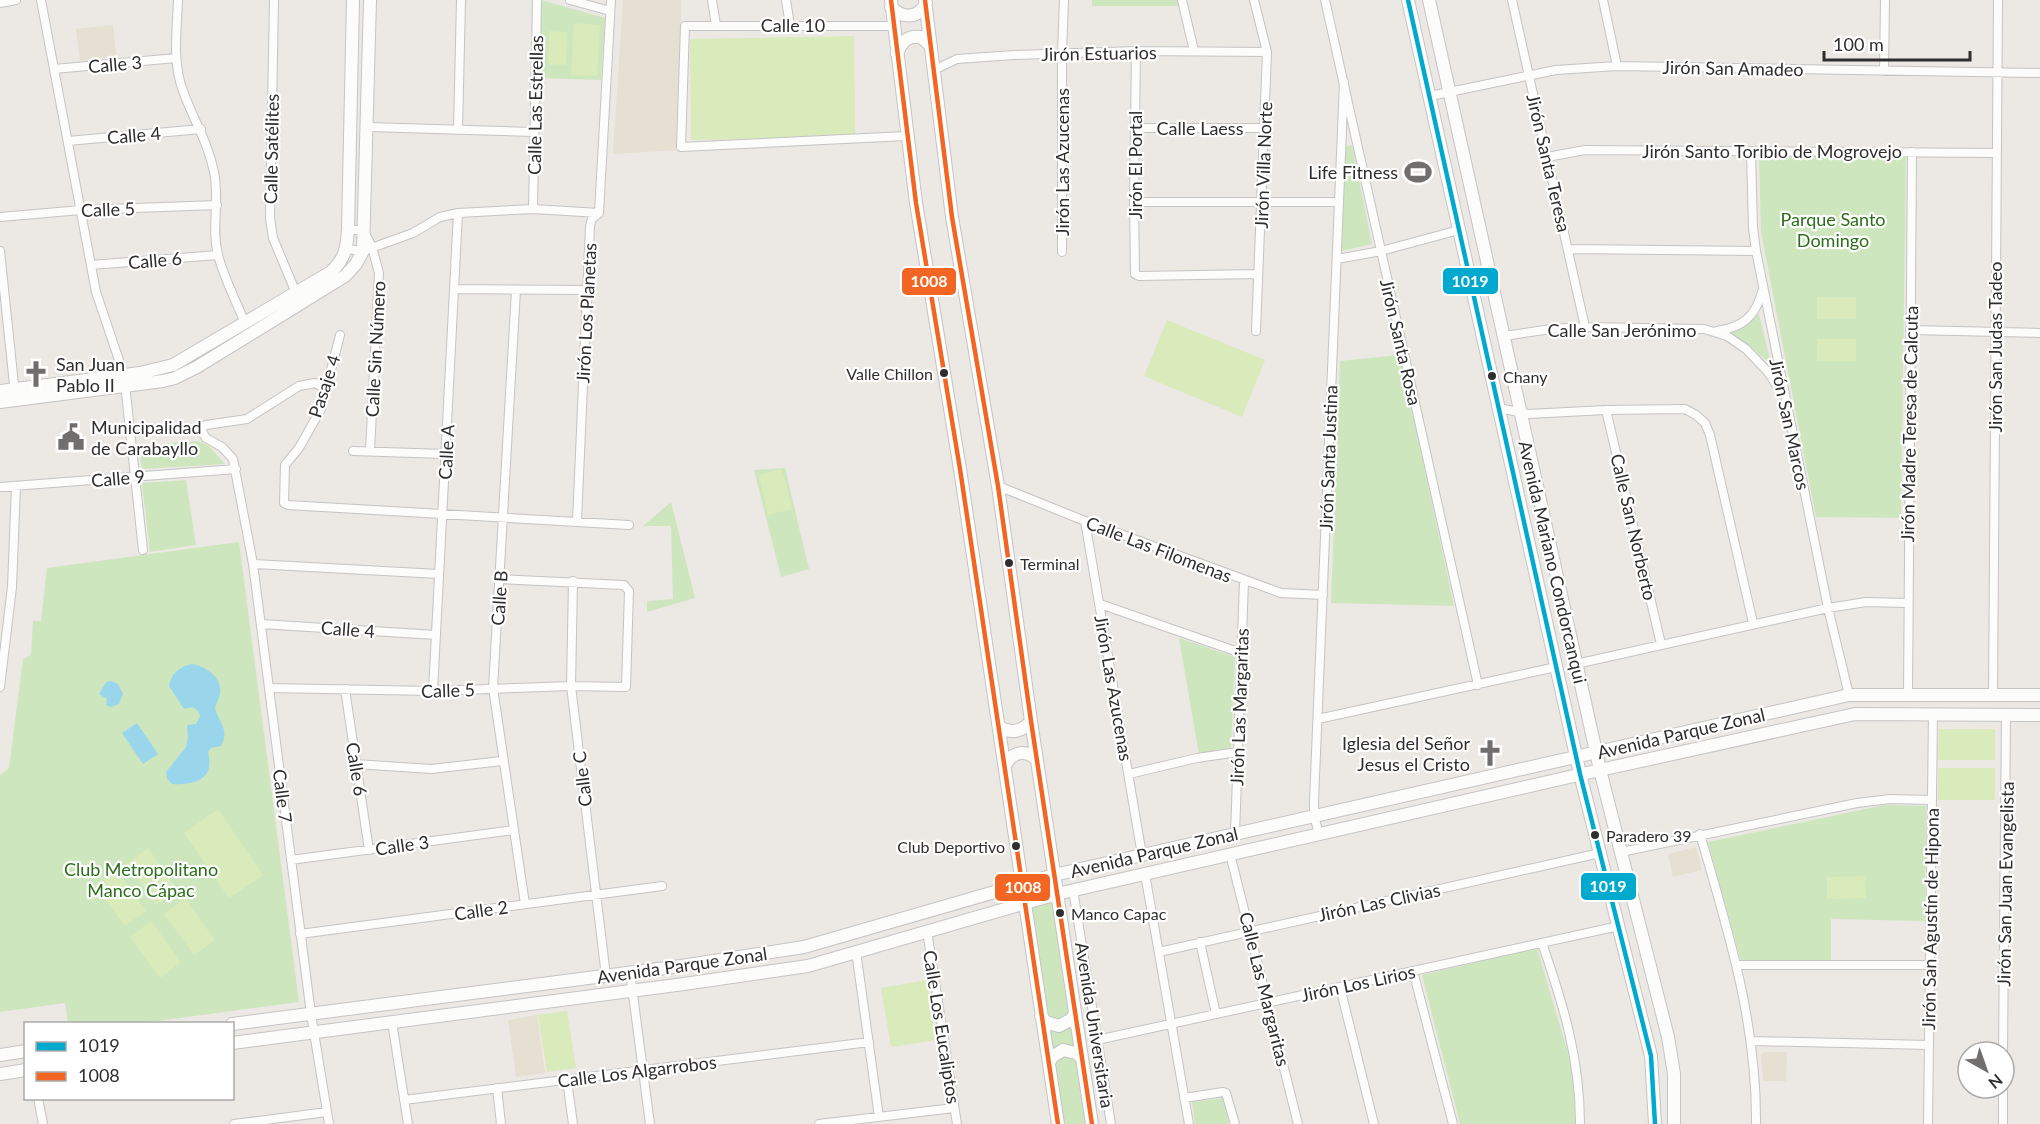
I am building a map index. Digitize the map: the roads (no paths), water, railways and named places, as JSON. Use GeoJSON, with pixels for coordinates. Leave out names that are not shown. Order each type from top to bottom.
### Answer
{"type":"FeatureCollection","features":[{"type":"Feature","properties":{"kind":"main road"},"geometry":{"type":"LineString","coordinates":[[125,381],[173,365],[331,272],[344,258],[348,229],[353,0]]}},
{"type":"Feature","properties":{"kind":"main road"},"geometry":{"type":"LineString","coordinates":[[0,402],[16,395],[125,381],[163,381],[186,374],[336,283],[356,264],[367,249],[364,231],[370,0]]}},
{"type":"Feature","properties":{"kind":"main road","name":"Avenida Mariano Condorcanqui"},"geometry":{"type":"LineString","coordinates":[[1408,0],[1580,774],[1647,1036],[1653,1076],[1655,1124]]}},
{"type":"Feature","properties":{"kind":"main road","name":"Avenida Mariano Condorcanqui"},"geometry":{"type":"LineString","coordinates":[[1429,0],[1600,770],[1668,1037],[1674,1074],[1674,1124]]}},
{"type":"Feature","properties":{"kind":"main road"},"geometry":{"type":"LineString","coordinates":[[891,4],[902,16],[909,16],[919,13],[926,2]]}},
{"type":"Feature","properties":{"kind":"main road","name":"Avenida Universitaria"},"geometry":{"type":"LineString","coordinates":[[926,2],[952,217],[998,486],[1030,721],[1092,1124]]}},
{"type":"Feature","properties":{"kind":"main road"},"geometry":{"type":"LineString","coordinates":[[891,4],[906,136],[960,470],[1058,1123]]}},
{"type":"Feature","properties":{"kind":"main road"},"geometry":{"type":"LineString","coordinates":[[897,54],[902,44],[911,37],[921,37],[931,46]]}},
{"type":"Feature","properties":{"kind":"main road"},"geometry":{"type":"LineString","coordinates":[[0,391],[16,395]]}},
{"type":"Feature","properties":{"kind":"main road"},"geometry":{"type":"LineString","coordinates":[[1560,684],[1580,680]]}},
{"type":"Feature","properties":{"kind":"main road","name":"Avenida Parque Zonal"},"geometry":{"type":"LineString","coordinates":[[234,1024],[804,947],[1054,875],[1849,695],[2040,695]]}},
{"type":"Feature","properties":{"kind":"main road","name":"Avenida Parque Zonal"},"geometry":{"type":"LineString","coordinates":[[234,1043],[808,966],[1073,890],[1580,774],[1855,714],[2040,715]]}},
{"type":"Feature","properties":{"kind":"main road"},"geometry":{"type":"LineString","coordinates":[[999,727],[1016,732],[1022,730],[1030,721]]}},
{"type":"Feature","properties":{"kind":"main road"},"geometry":{"type":"LineString","coordinates":[[1620,746],[1625,764]]}},
{"type":"Feature","properties":{"kind":"main road"},"geometry":{"type":"LineString","coordinates":[[1005,766],[1012,756],[1018,753],[1031,755],[1036,759]]}},
{"type":"Feature","properties":{"kind":"main road"},"geometry":{"type":"LineString","coordinates":[[1041,1016],[1046,1022],[1059,1026],[1072,1018],[1075,1012]]}},
{"type":"Feature","properties":{"kind":"main road"},"geometry":{"type":"LineString","coordinates":[[1049,1063],[1052,1057],[1063,1050],[1076,1053],[1081,1057]]}},
{"type":"Feature","properties":{"kind":"main road"},"geometry":{"type":"LineString","coordinates":[[0,1055],[24,1051]]}},
{"type":"Feature","properties":{"kind":"main road"},"geometry":{"type":"LineString","coordinates":[[0,1074],[24,1070]]}},
{"type":"Feature","properties":{"kind":"main road"},"geometry":{"type":"LineString","coordinates":[[1653,1076],[1674,1074]]}},
{"type":"Feature","properties":{"kind":"street"},"geometry":{"type":"LineString","coordinates":[[0,3],[16,0]]}},
{"type":"Feature","properties":{"kind":"street"},"geometry":{"type":"LineString","coordinates":[[41,0],[91,265],[102,314],[125,381],[143,550]]}},
{"type":"Feature","properties":{"kind":"street"},"geometry":{"type":"LineString","coordinates":[[178,0],[176,58],[183,91],[201,129],[214,173],[218,255],[245,323]]}},
{"type":"Feature","properties":{"kind":"street","name":"Calle Satélites"},"geometry":{"type":"LineString","coordinates":[[274,0],[270,218],[273,238],[296,293]]}},
{"type":"Feature","properties":{"kind":"street"},"geometry":{"type":"LineString","coordinates":[[458,130],[461,0]]}},
{"type":"Feature","properties":{"kind":"street","name":"Calle Las Estrellas"},"geometry":{"type":"LineString","coordinates":[[532,209],[537,0]]}},
{"type":"Feature","properties":{"kind":"street"},"geometry":{"type":"LineString","coordinates":[[570,0],[610,11]]}},
{"type":"Feature","properties":{"kind":"street","name":"Jirón Los Planetas"},"geometry":{"type":"LineString","coordinates":[[577,521],[590,226],[592,219],[599,213],[611,0]]}},
{"type":"Feature","properties":{"kind":"street"},"geometry":{"type":"LineString","coordinates":[[712,0],[716,25]]}},
{"type":"Feature","properties":{"kind":"street"},"geometry":{"type":"LineString","coordinates":[[786,0],[790,25]]}},
{"type":"Feature","properties":{"kind":"street","name":"Jirón Las Azucenas"},"geometry":{"type":"LineString","coordinates":[[1062,252],[1064,0]]}},
{"type":"Feature","properties":{"kind":"street"},"geometry":{"type":"LineString","coordinates":[[1182,0],[1194,51]]}},
{"type":"Feature","properties":{"kind":"street","name":"Jirón Villa Norte"},"geometry":{"type":"LineString","coordinates":[[1254,0],[1267,52],[1256,331]]}},
{"type":"Feature","properties":{"kind":"street","name":"Jirón Santa Rosa"},"geometry":{"type":"LineString","coordinates":[[1325,0],[1478,685]]}},
{"type":"Feature","properties":{"kind":"street","name":"Jirón Santa Teresa"},"geometry":{"type":"LineString","coordinates":[[1512,0],[1585,327]]}},
{"type":"Feature","properties":{"kind":"street"},"geometry":{"type":"LineString","coordinates":[[1603,0],[1617,66]]}},
{"type":"Feature","properties":{"kind":"street"},"geometry":{"type":"LineString","coordinates":[[1884,0],[1884,70]]}},
{"type":"Feature","properties":{"kind":"street","name":"Jirón San Judas Tadeo"},"geometry":{"type":"LineString","coordinates":[[1993,695],[1998,0]]}},
{"type":"Feature","properties":{"kind":"street","name":"Calle 10"},"geometry":{"type":"LineString","coordinates":[[893,26],[685,26],[681,147],[906,136]]}},
{"type":"Feature","properties":{"kind":"street","name":"Jirón El Portal"},"geometry":{"type":"LineString","coordinates":[[1136,51],[1134,202],[1134,269],[1136,274],[1139,276],[1258,274]]}},
{"type":"Feature","properties":{"kind":"street","name":"Jirón Estuarios"},"geometry":{"type":"LineString","coordinates":[[934,70],[957,59],[1062,53],[1267,52]]}},
{"type":"Feature","properties":{"kind":"street","name":"Calle 3"},"geometry":{"type":"LineString","coordinates":[[54,69],[176,58]]}},
{"type":"Feature","properties":{"kind":"street","name":"Jirón San Amadeo"},"geometry":{"type":"LineString","coordinates":[[1430,96],[1572,68],[1617,66],[2040,73]]}},
{"type":"Feature","properties":{"kind":"street","name":"Jirón Santa Justina"},"geometry":{"type":"LineString","coordinates":[[1319,834],[1314,816],[1344,82]]}},
{"type":"Feature","properties":{"kind":"street"},"geometry":{"type":"LineString","coordinates":[[368,127],[534,132]]}},
{"type":"Feature","properties":{"kind":"street","name":"Calle Laess"},"geometry":{"type":"LineString","coordinates":[[1135,128],[1265,128]]}},
{"type":"Feature","properties":{"kind":"street","name":"Calle 4"},"geometry":{"type":"LineString","coordinates":[[68,141],[201,129]]}},
{"type":"Feature","properties":{"kind":"street","name":"Jirón Santo Toribio de Mogrovejo"},"geometry":{"type":"LineString","coordinates":[[1547,157],[1585,150],[1997,153]]}},
{"type":"Feature","properties":{"kind":"street","name":"Jirón San Marcos"},"geometry":{"type":"LineString","coordinates":[[1751,151],[1753,228],[1756,251],[1828,608],[1849,695]]}},
{"type":"Feature","properties":{"kind":"street","name":"Jirón Madre Teresa de Calcuta"},"geometry":{"type":"LineString","coordinates":[[1908,695],[1912,152]]}},
{"type":"Feature","properties":{"kind":"street"},"geometry":{"type":"LineString","coordinates":[[1134,202],[1339,202]]}},
{"type":"Feature","properties":{"kind":"street","name":"Calle 5"},"geometry":{"type":"LineString","coordinates":[[0,217],[81,210],[217,205]]}},
{"type":"Feature","properties":{"kind":"street"},"geometry":{"type":"LineString","coordinates":[[347,249],[367,249],[413,233],[440,218],[458,213],[532,209],[599,213]]}},
{"type":"Feature","properties":{"kind":"street","name":"Calle A"},"geometry":{"type":"LineString","coordinates":[[433,691],[458,213]]}},
{"type":"Feature","properties":{"kind":"street"},"geometry":{"type":"LineString","coordinates":[[348,229],[364,231]]}},
{"type":"Feature","properties":{"kind":"street"},"geometry":{"type":"LineString","coordinates":[[1336,259],[1459,230]]}},
{"type":"Feature","properties":{"kind":"street","name":"Calle Sin Número"},"geometry":{"type":"LineString","coordinates":[[367,249],[379,273],[370,451]]}},
{"type":"Feature","properties":{"kind":"street"},"geometry":{"type":"LineString","coordinates":[[1568,249],[1756,251]]}},
{"type":"Feature","properties":{"kind":"street"},"geometry":{"type":"LineString","coordinates":[[0,251],[16,395]]}},
{"type":"Feature","properties":{"kind":"street","name":"Calle 6"},"geometry":{"type":"LineString","coordinates":[[91,265],[218,255]]}},
{"type":"Feature","properties":{"kind":"street"},"geometry":{"type":"LineString","coordinates":[[1715,332],[1739,325],[1751,316],[1758,307],[1763,288]]}},
{"type":"Feature","properties":{"kind":"street"},"geometry":{"type":"LineString","coordinates":[[454,290],[586,290]]}},
{"type":"Feature","properties":{"kind":"street","name":"Calle B"},"geometry":{"type":"LineString","coordinates":[[516,290],[493,688],[525,904]]}},
{"type":"Feature","properties":{"kind":"street","name":"Calle San Jerónimo"},"geometry":{"type":"LineString","coordinates":[[1504,336],[1585,327],[1689,328],[1715,332],[1737,342],[1753,355],[1768,372],[1784,397]]}},
{"type":"Feature","properties":{"kind":"street"},"geometry":{"type":"LineString","coordinates":[[1910,330],[2040,333]]}},
{"type":"Feature","properties":{"kind":"street","name":"Pasaje 4"},"geometry":{"type":"LineString","coordinates":[[340,335],[321,409],[299,448],[285,465],[284,503],[442,513]]}},
{"type":"Feature","properties":{"kind":"street"},"geometry":{"type":"LineString","coordinates":[[236,469],[230,453],[206,438],[202,432],[203,427],[247,419],[299,386],[315,383],[327,389]]}},
{"type":"Feature","properties":{"kind":"street"},"geometry":{"type":"LineString","coordinates":[[1499,408],[1528,414],[1606,410],[1685,410],[1696,415],[1705,423],[1710,435],[1753,623]]}},
{"type":"Feature","properties":{"kind":"street","name":"Calle San Norberto"},"geometry":{"type":"LineString","coordinates":[[1606,410],[1661,644]]}},
{"type":"Feature","properties":{"kind":"street"},"geometry":{"type":"LineString","coordinates":[[353,451],[446,454]]}},
{"type":"Feature","properties":{"kind":"street","name":"Calle 9"},"geometry":{"type":"LineString","coordinates":[[0,487],[236,469]]}},
{"type":"Feature","properties":{"kind":"street","name":"Calle 7"},"geometry":{"type":"LineString","coordinates":[[236,469],[254,564],[300,934],[329,1124]]}},
{"type":"Feature","properties":{"kind":"street"},"geometry":{"type":"LineString","coordinates":[[0,687],[12,587],[16,486]]}},
{"type":"Feature","properties":{"kind":"street","name":"Calle Las Filomenas"},"geometry":{"type":"LineString","coordinates":[[998,486],[1085,521],[1281,593],[1323,595]]}},
{"type":"Feature","properties":{"kind":"street"},"geometry":{"type":"LineString","coordinates":[[442,513],[629,525]]}},
{"type":"Feature","properties":{"kind":"street","name":"Jirón Las Azucenas"},"geometry":{"type":"LineString","coordinates":[[1085,521],[1142,855]]}},
{"type":"Feature","properties":{"kind":"street"},"geometry":{"type":"LineString","coordinates":[[254,564],[439,574]]}},
{"type":"Feature","properties":{"kind":"street"},"geometry":{"type":"LineString","coordinates":[[500,579],[573,581]]}},
{"type":"Feature","properties":{"kind":"street","name":"Jirón Las Margaritas"},"geometry":{"type":"LineString","coordinates":[[1235,834],[1244,580]]}},
{"type":"Feature","properties":{"kind":"street","name":"Calle 5"},"geometry":{"type":"LineString","coordinates":[[269,688],[433,691],[571,686],[626,687],[629,591],[624,585],[573,581]]}},
{"type":"Feature","properties":{"kind":"street","name":"Calle C"},"geometry":{"type":"LineString","coordinates":[[573,581],[571,686],[606,975]]}},
{"type":"Feature","properties":{"kind":"street"},"geometry":{"type":"LineString","coordinates":[[1576,664],[1828,608],[1866,602],[1907,603]]}},
{"type":"Feature","properties":{"kind":"street"},"geometry":{"type":"LineString","coordinates":[[1100,604],[1241,653]]}},
{"type":"Feature","properties":{"kind":"street","name":"Calle 4"},"geometry":{"type":"LineString","coordinates":[[261,624],[436,634]]}},
{"type":"Feature","properties":{"kind":"street"},"geometry":{"type":"LineString","coordinates":[[1318,719],[1556,668]]}},
{"type":"Feature","properties":{"kind":"street","name":"Calle 6"},"geometry":{"type":"LineString","coordinates":[[345,689],[369,850]]}},
{"type":"Feature","properties":{"kind":"street","name":"Jirón San Agustín de Hipona"},"geometry":{"type":"LineString","coordinates":[[1928,1124],[1933,714]]}},
{"type":"Feature","properties":{"kind":"street","name":"Jirón San Juan Evangelista"},"geometry":{"type":"LineString","coordinates":[[2004,1040],[2006,715]]}},
{"type":"Feature","properties":{"kind":"street"},"geometry":{"type":"LineString","coordinates":[[1129,774],[1197,758],[1238,752]]}},
{"type":"Feature","properties":{"kind":"street"},"geometry":{"type":"LineString","coordinates":[[356,764],[431,769],[502,761]]}},
{"type":"Feature","properties":{"kind":"street"},"geometry":{"type":"LineString","coordinates":[[1621,852],[1700,834],[1876,800],[1932,800]]}},
{"type":"Feature","properties":{"kind":"street","name":"Calle 3"},"geometry":{"type":"LineString","coordinates":[[291,860],[514,830]]}},
{"type":"Feature","properties":{"kind":"street"},"geometry":{"type":"LineString","coordinates":[[1700,834],[1736,965],[1752,1041],[1756,1124]]}},
{"type":"Feature","properties":{"kind":"street","name":"Jirón Las Clivias"},"geometry":{"type":"LineString","coordinates":[[1159,951],[1600,853]]}},
{"type":"Feature","properties":{"kind":"street","name":"Calle Las Margaritas"},"geometry":{"type":"LineString","coordinates":[[1230,854],[1298,1124]]}},
{"type":"Feature","properties":{"kind":"street"},"geometry":{"type":"LineString","coordinates":[[1145,874],[1189,1124]]}},
{"type":"Feature","properties":{"kind":"street","name":"Calle 2"},"geometry":{"type":"LineString","coordinates":[[300,934],[662,886]]}},
{"type":"Feature","properties":{"kind":"street","name":"Avenida Universitaria"},"geometry":{"type":"LineString","coordinates":[[1073,890],[1112,1124]]}},
{"type":"Feature","properties":{"kind":"street","name":"Jirón Los Lirios"},"geometry":{"type":"LineString","coordinates":[[1097,1040],[1619,926]]}},
{"type":"Feature","properties":{"kind":"street","name":"Calle Los Eucaliptos"},"geometry":{"type":"LineString","coordinates":[[927,931],[957,1124]]}},
{"type":"Feature","properties":{"kind":"street"},"geometry":{"type":"LineString","coordinates":[[1200,942],[1216,1014]]}},
{"type":"Feature","properties":{"kind":"street"},"geometry":{"type":"LineString","coordinates":[[1542,943],[1563,1005],[1570,1034],[1578,1089],[1580,1124]]}},
{"type":"Feature","properties":{"kind":"street"},"geometry":{"type":"LineString","coordinates":[[856,951],[879,1117]]}},
{"type":"Feature","properties":{"kind":"street"},"geometry":{"type":"LineString","coordinates":[[1736,965],[1930,965]]}},
{"type":"Feature","properties":{"kind":"street"},"geometry":{"type":"LineString","coordinates":[[1413,971],[1453,1124]]}},
{"type":"Feature","properties":{"kind":"street"},"geometry":{"type":"LineString","coordinates":[[630,972],[650,1124]]}},
{"type":"Feature","properties":{"kind":"street"},"geometry":{"type":"LineString","coordinates":[[1340,987],[1374,1124]]}},
{"type":"Feature","properties":{"kind":"street"},"geometry":{"type":"LineString","coordinates":[[393,1022],[408,1124]]}},
{"type":"Feature","properties":{"kind":"street"},"geometry":{"type":"LineString","coordinates":[[1752,1041],[1929,1045]]}},
{"type":"Feature","properties":{"kind":"street","name":"Calle Los Algarrobos"},"geometry":{"type":"LineString","coordinates":[[404,1100],[869,1042]]}},
{"type":"Feature","properties":{"kind":"street"},"geometry":{"type":"LineString","coordinates":[[567,1080],[573,1124]]}},
{"type":"Feature","properties":{"kind":"street"},"geometry":{"type":"LineString","coordinates":[[497,1088],[501,1124]]}},
{"type":"Feature","properties":{"kind":"street"},"geometry":{"type":"LineString","coordinates":[[1184,1098],[1222,1092],[1228,1097],[1235,1124]]}},
{"type":"Feature","properties":{"kind":"street"},"geometry":{"type":"LineString","coordinates":[[39,1100],[42,1124]]}},
{"type":"Feature","properties":{"kind":"street"},"geometry":{"type":"LineString","coordinates":[[2003,1100],[2003,1124]]}},
{"type":"Feature","properties":{"kind":"street"},"geometry":{"type":"LineString","coordinates":[[819,1124],[954,1108]]}},
{"type":"Feature","properties":{"kind":"street"},"geometry":{"type":"LineString","coordinates":[[234,1124],[256,1123],[327,1112]]}},
{"type":"Feature","properties":{"kind":"water"},"geometry":{"type":"Polygon","coordinates":[[[192,664],[208,670],[219,683],[220,694],[215,708],[224,735],[221,746],[211,748],[208,752],[209,767],[204,777],[195,782],[172,784],[167,779],[166,772],[186,747],[187,725],[196,724],[200,716],[193,707],[184,709],[169,686],[177,671],[192,664]]]}},
{"type":"Feature","properties":{"kind":"water"},"geometry":{"type":"Polygon","coordinates":[[[111,681],[118,684],[123,694],[119,704],[111,707],[106,705],[107,699],[99,694],[106,682],[111,681]]]}},
{"type":"Feature","properties":{"kind":"water"},"geometry":{"type":"Polygon","coordinates":[[[137,723],[158,754],[143,764],[122,733],[137,723]]]}},
{"type":"Feature","properties":{"kind":"place","name":"Life Fitness"},"geometry":{"type":"Point","coordinates":[1418,172]}},
{"type":"Feature","properties":{"kind":"place","name":"Valle Chillon"},"geometry":{"type":"Point","coordinates":[944,373]}},
{"type":"Feature","properties":{"kind":"place","name":"San Juan Pablo II"},"geometry":{"type":"Point","coordinates":[36,374]}},
{"type":"Feature","properties":{"kind":"place","name":"Chany"},"geometry":{"type":"Point","coordinates":[1492,376]}},
{"type":"Feature","properties":{"kind":"place","name":"Municipalidad de Carabayllo"},"geometry":{"type":"Point","coordinates":[71,437]}},
{"type":"Feature","properties":{"kind":"place","name":"Terminal"},"geometry":{"type":"Point","coordinates":[1009,563]}},
{"type":"Feature","properties":{"kind":"place","name":"Iglesia del Señor Jesus el Cristo"},"geometry":{"type":"Point","coordinates":[1490,753]}},
{"type":"Feature","properties":{"kind":"place","name":"Paradero 39"},"geometry":{"type":"Point","coordinates":[1595,835]}},
{"type":"Feature","properties":{"kind":"place","name":"Club Deportivo"},"geometry":{"type":"Point","coordinates":[1016,846]}},
{"type":"Feature","properties":{"kind":"place","name":"Manco Capac"},"geometry":{"type":"Point","coordinates":[1060,913]}},
{"type":"Feature","properties":{"kind":"park label","name":"Parque Santo Domingo"},"geometry":{"type":"Point","coordinates":[1833,229]}},
{"type":"Feature","properties":{"kind":"park label","name":"Club Metropolitano Manco Cápac"},"geometry":{"type":"Point","coordinates":[141,879]}}]}
